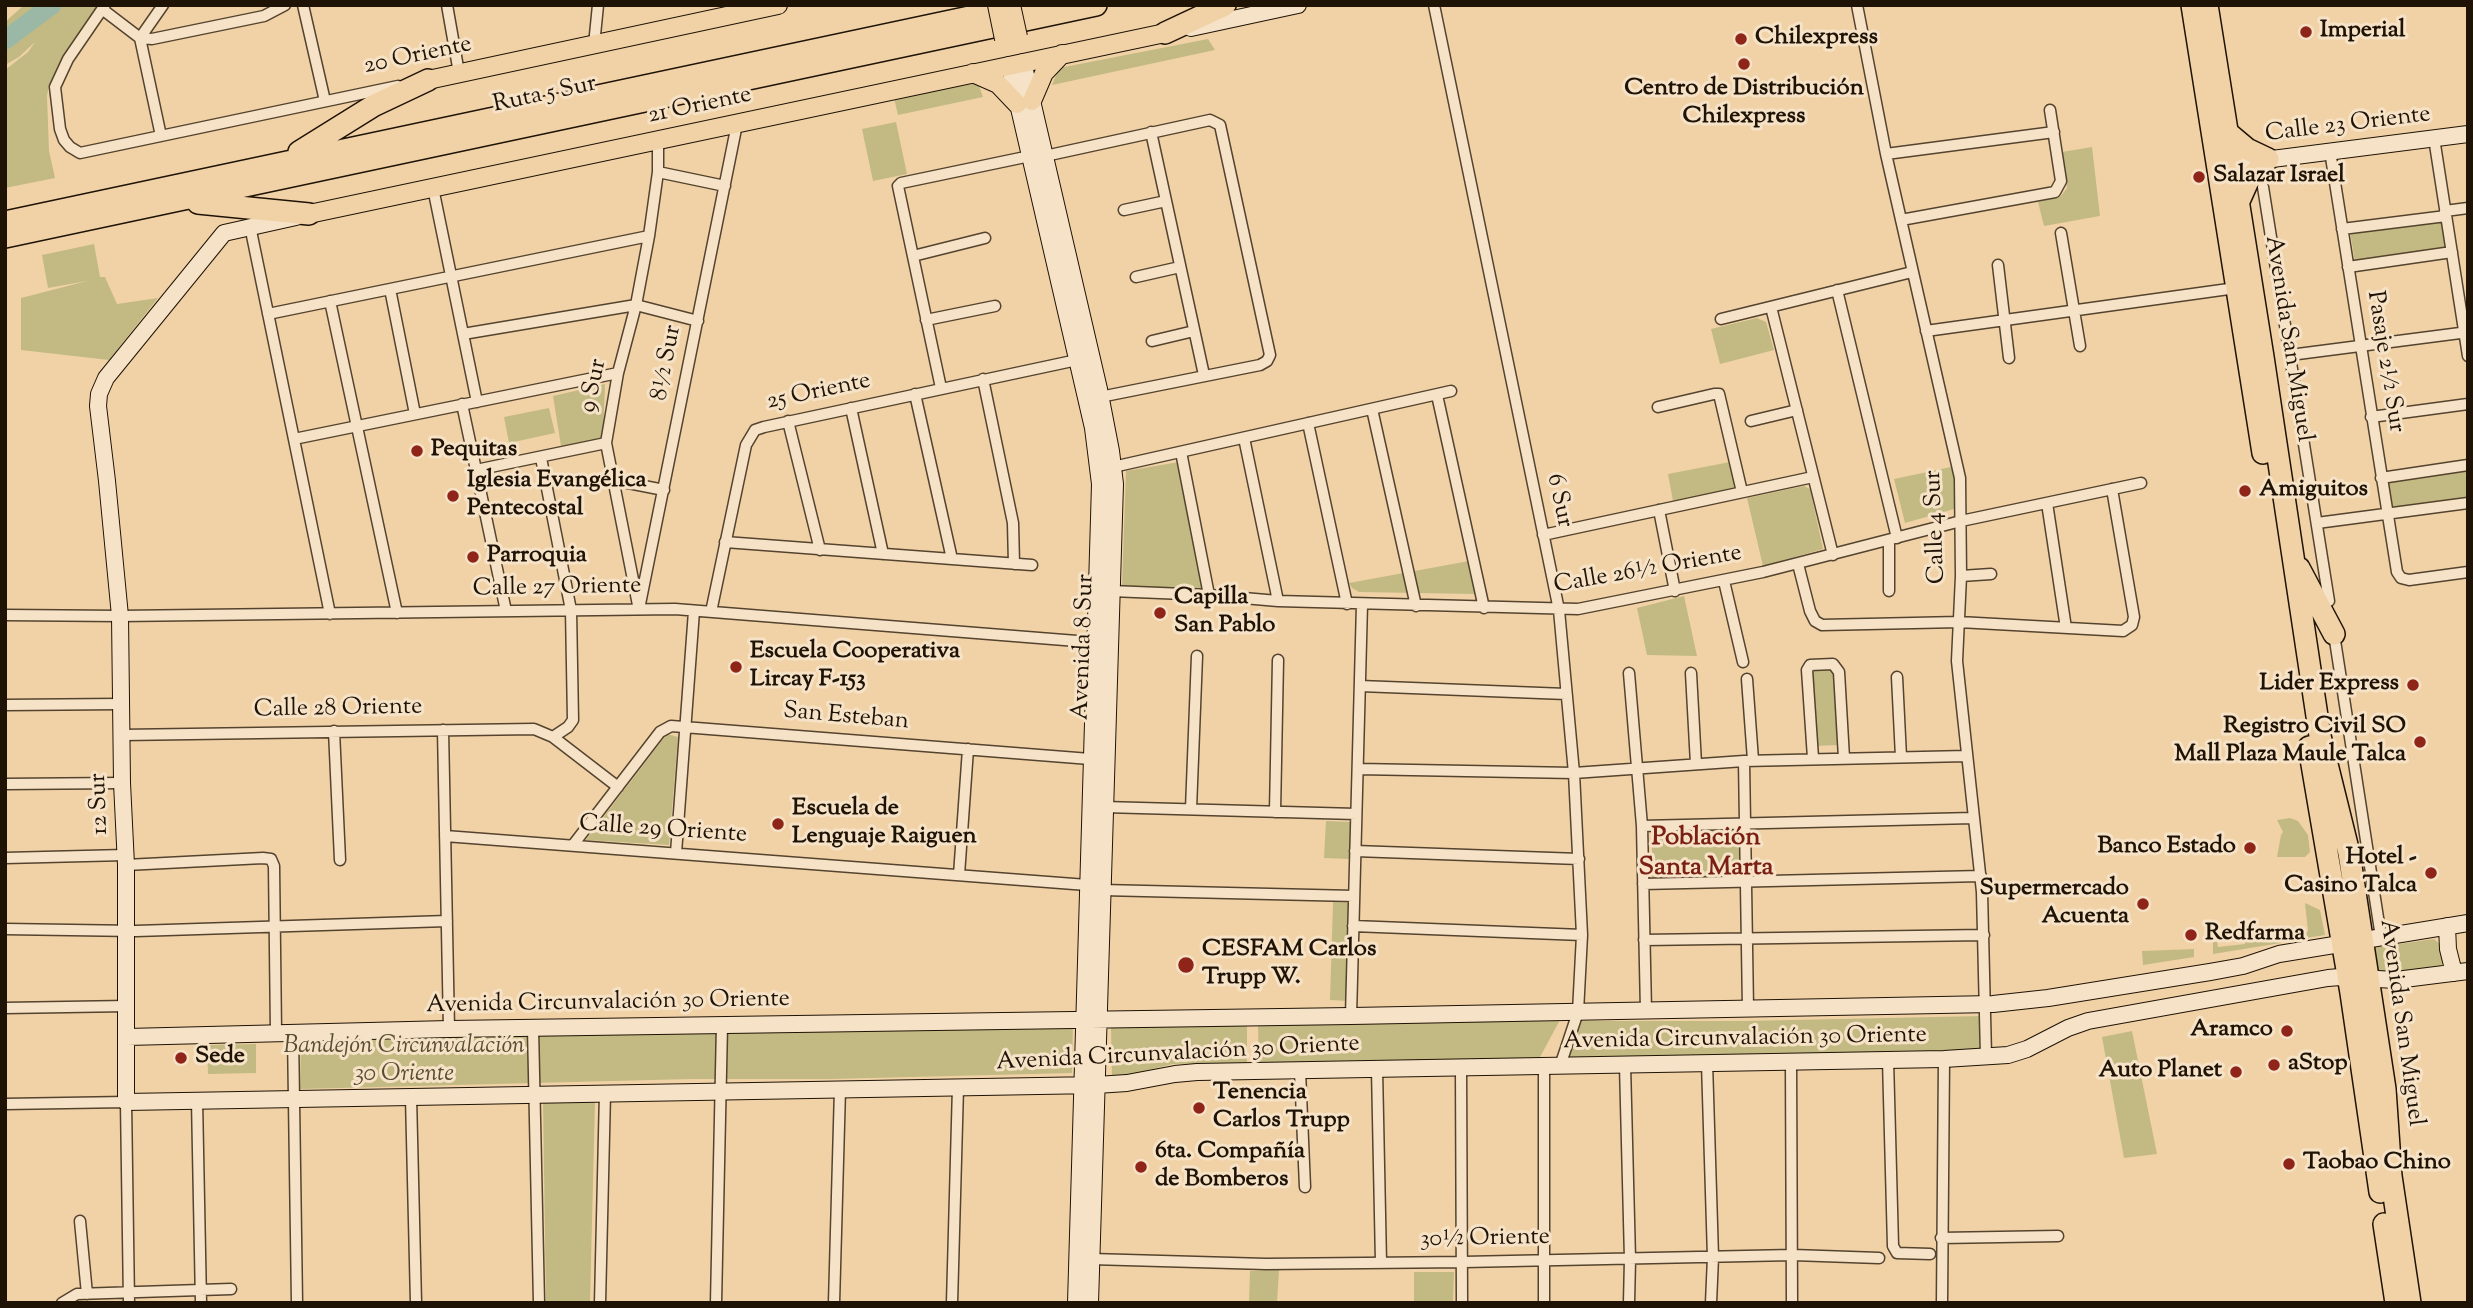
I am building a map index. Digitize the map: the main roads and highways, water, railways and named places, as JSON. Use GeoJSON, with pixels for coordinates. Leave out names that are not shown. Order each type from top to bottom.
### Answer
{"type":"FeatureCollection","features":[{"type":"Feature","properties":{"kind":"highway","name":"Ruta 5 Sur"},"geometry":{"type":"LineString","coordinates":[[5,222],[1026,5]]}},
{"type":"Feature","properties":{"kind":"highway","name":"Ruta 5 Sur"},"geometry":{"type":"LineString","coordinates":[[5,237],[1096,5]]}},
{"type":"Feature","properties":{"kind":"highway"},"geometry":{"type":"LineString","coordinates":[[1165,33],[1225,5]]}},
{"type":"Feature","properties":{"kind":"highway","name":"Avenida San Miguel"},"geometry":{"type":"LineString","coordinates":[[2192,5],[2221,139]]}},
{"type":"Feature","properties":{"kind":"highway","name":"Avenida San Miguel"},"geometry":{"type":"LineString","coordinates":[[2207,5],[2230,197],[2293,558],[2323,751],[2346,838],[2362,940],[2358,979],[2396,1303]]}},
{"type":"Feature","properties":{"kind":"highway"},"geometry":{"type":"LineString","coordinates":[[271,165],[318,141],[388,98],[428,80]]}},
{"type":"Feature","properties":{"kind":"highway"},"geometry":{"type":"LineString","coordinates":[[2221,139],[2268,159],[2230,197]]}},
{"type":"Feature","properties":{"kind":"highway"},"geometry":{"type":"LineString","coordinates":[[2221,139],[2233,164],[2230,197]]}},
{"type":"Feature","properties":{"kind":"highway","name":"Avenida San Miguel"},"geometry":{"type":"LineString","coordinates":[[2230,197],[2236,288],[2313,776],[2362,940]]}},
{"type":"Feature","properties":{"kind":"highway"},"geometry":{"type":"LineString","coordinates":[[168,202],[309,214]]}},
{"type":"Feature","properties":{"kind":"highway"},"geometry":{"type":"LineString","coordinates":[[2293,558],[2316,596],[2334,634]]}},
{"type":"Feature","properties":{"kind":"highway","name":"Avenida San Miguel"},"geometry":{"type":"LineString","coordinates":[[2358,979],[2388,1116],[2394,1195],[2410,1303]]}},
{"type":"Feature","properties":{"kind":"main road","name":"20 Oriente"},"geometry":{"type":"LineString","coordinates":[[428,80],[778,5]]}},
{"type":"Feature","properties":{"kind":"main road","name":"Avenida 8 Sur"},"geometry":{"type":"LineString","coordinates":[[997,5],[1011,38]]}},
{"type":"Feature","properties":{"kind":"main road","name":"Avenida 8 Sur"},"geometry":{"type":"LineString","coordinates":[[1011,5],[1011,38],[1024,102],[1100,397],[1114,467],[1111,591],[1101,643],[1090,759],[1095,887],[1089,1085],[1076,1303]]}},
{"type":"Feature","properties":{"kind":"main road","name":"21 Oriente"},"geometry":{"type":"LineString","coordinates":[[152,323],[222,235],[232,230],[1298,5]]}},
{"type":"Feature","properties":{"kind":"main road"},"geometry":{"type":"LineString","coordinates":[[973,73],[998,84],[1024,102],[1044,73],[1062,54]]}},
{"type":"Feature","properties":{"kind":"main road","name":"Calle 23 Oriente"},"geometry":{"type":"LineString","coordinates":[[2233,164],[2468,134]]}},
{"type":"Feature","properties":{"kind":"main road","name":"Avenida 8 Sur"},"geometry":{"type":"LineString","coordinates":[[1037,156],[1096,445],[1100,484],[1104,807],[1095,887]]}},
{"type":"Feature","properties":{"kind":"main road","name":"12 Sur"},"geometry":{"type":"LineString","coordinates":[[126,1102],[127,1006],[120,616],[98,400],[106,378],[152,323]]}},
{"type":"Feature","properties":{"kind":"main road","name":"Avenida Circunvalación 30 Oriente"},"geometry":{"type":"LineString","coordinates":[[127,1037],[449,1029],[1986,1004],[2031,1001],[2232,968],[2279,954],[2468,923]]}},
{"type":"Feature","properties":{"kind":"main road"},"geometry":{"type":"LineString","coordinates":[[2447,926],[2448,949],[2461,972]]}},
{"type":"Feature","properties":{"kind":"main road","name":"Avenida Circunvalación 30 Oriente"},"geometry":{"type":"LineString","coordinates":[[126,1102],[1089,1085],[1127,1083],[1185,1073],[1944,1059],[2017,1053],[2068,1027],[2096,1020],[2328,978],[2396,979],[2461,972]]}},
{"type":"Feature","properties":{"kind":"main road"},"geometry":{"type":"LineString","coordinates":[[2096,1020],[2101,990]]}},
{"type":"Feature","properties":{"kind":"main road","name":"Avenida 8 Sur"},"geometry":{"type":"LineString","coordinates":[[1089,1085],[1090,1303]]}},
{"type":"Feature","properties":{"kind":"waterway"},"geometry":{"type":"LineString","coordinates":[[5,40],[52,5]]}},
{"type":"Feature","properties":{"kind":"place","name":"Imperial"},"geometry":{"type":"Point","coordinates":[2306,32]}},
{"type":"Feature","properties":{"kind":"place","name":"Chilexpress"},"geometry":{"type":"Point","coordinates":[1741,39]}},
{"type":"Feature","properties":{"kind":"place","name":"Centro de Distribución Chilexpress"},"geometry":{"type":"Point","coordinates":[1744,64]}},
{"type":"Feature","properties":{"kind":"place","name":"Salazar Israel"},"geometry":{"type":"Point","coordinates":[2199,177]}},
{"type":"Feature","properties":{"kind":"place","name":"Pequitas"},"geometry":{"type":"Point","coordinates":[417,451]}},
{"type":"Feature","properties":{"kind":"place","name":"Amiguitos"},"geometry":{"type":"Point","coordinates":[2245,491]}},
{"type":"Feature","properties":{"kind":"place","name":"Iglesia Evangélica Pentecostal"},"geometry":{"type":"Point","coordinates":[453,496]}},
{"type":"Feature","properties":{"kind":"place","name":"Parroquia"},"geometry":{"type":"Point","coordinates":[473,557]}},
{"type":"Feature","properties":{"kind":"place","name":"Capilla San Pablo"},"geometry":{"type":"Point","coordinates":[1160,613]}},
{"type":"Feature","properties":{"kind":"place","name":"Escuela Cooperativa Lircay F-153"},"geometry":{"type":"Point","coordinates":[736,667]}},
{"type":"Feature","properties":{"kind":"place","name":"Lider Express"},"geometry":{"type":"Point","coordinates":[2413,685]}},
{"type":"Feature","properties":{"kind":"place","name":"Registro Civil SO Mall Plaza Maule Talca"},"geometry":{"type":"Point","coordinates":[2420,742]}},
{"type":"Feature","properties":{"kind":"place","name":"Escuela de Lenguaje Raiguen"},"geometry":{"type":"Point","coordinates":[778,824]}},
{"type":"Feature","properties":{"kind":"place","name":"Banco Estado"},"geometry":{"type":"Point","coordinates":[2250,848]}},
{"type":"Feature","properties":{"kind":"place","name":"Hotel - Casino Talca"},"geometry":{"type":"Point","coordinates":[2431,873]}},
{"type":"Feature","properties":{"kind":"place","name":"Supermercado Acuenta"},"geometry":{"type":"Point","coordinates":[2143,904]}},
{"type":"Feature","properties":{"kind":"place","name":"Redfarma"},"geometry":{"type":"Point","coordinates":[2191,935]}},
{"type":"Feature","properties":{"kind":"place","name":"CESFAM Carlos Trupp W."},"geometry":{"type":"Point","coordinates":[1186,965]}},
{"type":"Feature","properties":{"kind":"place","name":"Aramco"},"geometry":{"type":"Point","coordinates":[2287,1031]}},
{"type":"Feature","properties":{"kind":"place","name":"Sede"},"geometry":{"type":"Point","coordinates":[181,1058]}},
{"type":"Feature","properties":{"kind":"place","name":"aStop"},"geometry":{"type":"Point","coordinates":[2274,1065]}},
{"type":"Feature","properties":{"kind":"place","name":"Auto Planet"},"geometry":{"type":"Point","coordinates":[2236,1072]}},
{"type":"Feature","properties":{"kind":"place","name":"Tenencia Carlos Trupp"},"geometry":{"type":"Point","coordinates":[1199,1108]}},
{"type":"Feature","properties":{"kind":"place","name":"Taobao Chino"},"geometry":{"type":"Point","coordinates":[2289,1164]}},
{"type":"Feature","properties":{"kind":"place","name":"6ta. Compañía de Bomberos"},"geometry":{"type":"Point","coordinates":[1141,1167]}},
{"type":"Feature","properties":{"kind":"district","name":"Población Santa Marta"},"geometry":{"type":"Point","coordinates":[1706,855]}},
{"type":"Feature","properties":{"kind":"park label","name":"Bandejón Circunvalación 30 Oriente"},"geometry":{"type":"Point","coordinates":[404,1062]}}]}
